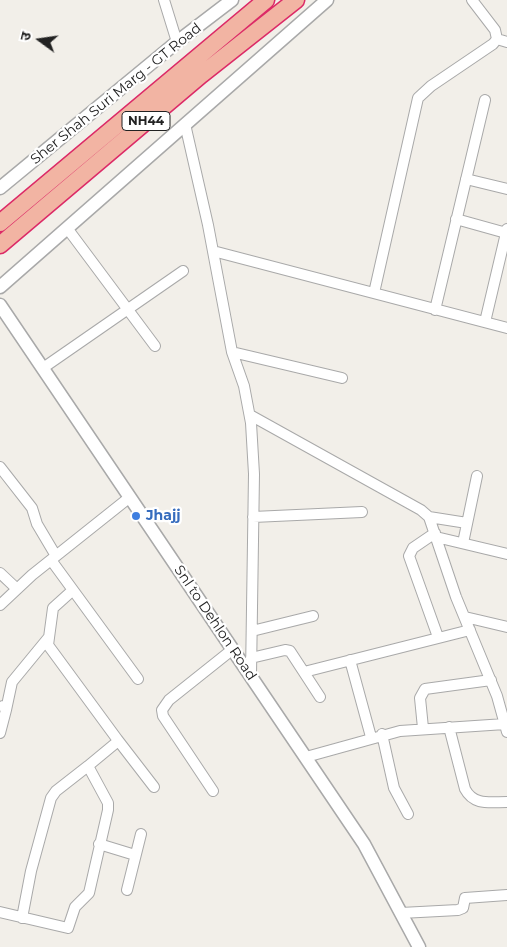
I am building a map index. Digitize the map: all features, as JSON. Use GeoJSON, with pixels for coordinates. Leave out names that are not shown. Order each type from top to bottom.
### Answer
{"type":"FeatureCollection","features":[{"type":"Feature","properties":{"kind":"highway","name":"Sher Shah Suri Marg - GT Road"},"geometry":{"type":"LineString","coordinates":[[0,223],[266,0]]}},
{"type":"Feature","properties":{"kind":"highway","name":"NH44"},"geometry":{"type":"LineString","coordinates":[[0,245],[186,88],[296,0]]}},
{"type":"Feature","properties":{"kind":"street"},"geometry":{"type":"LineString","coordinates":[[164,0],[177,42]]}},
{"type":"Feature","properties":{"kind":"street","name":"Sher Shah Suri Marg - GT Road"},"geometry":{"type":"LineString","coordinates":[[0,188],[177,42],[232,0]]}},
{"type":"Feature","properties":{"kind":"street"},"geometry":{"type":"LineString","coordinates":[[0,287],[327,0]]}},
{"type":"Feature","properties":{"kind":"street"},"geometry":{"type":"LineString","coordinates":[[374,293],[418,98],[431,86],[493,44],[502,40],[472,0]]}},
{"type":"Feature","properties":{"kind":"street"},"geometry":{"type":"LineString","coordinates":[[435,310],[485,100]]}},
{"type":"Feature","properties":{"kind":"street"},"geometry":{"type":"LineString","coordinates":[[185,124],[213,251],[232,352],[244,386],[250,415],[253,454],[251,675]]}},
{"type":"Feature","properties":{"kind":"street"},"geometry":{"type":"LineString","coordinates":[[466,179],[507,189]]}},
{"type":"Feature","properties":{"kind":"street"},"geometry":{"type":"LineString","coordinates":[[456,219],[507,230],[485,322]]}},
{"type":"Feature","properties":{"kind":"street"},"geometry":{"type":"LineString","coordinates":[[67,228],[155,346]]}},
{"type":"Feature","properties":{"kind":"street"},"geometry":{"type":"LineString","coordinates":[[213,251],[507,328]]}},
{"type":"Feature","properties":{"kind":"street"},"geometry":{"type":"LineString","coordinates":[[43,368],[183,271]]}},
{"type":"Feature","properties":{"kind":"street","name":"Snl to Dehlon Road"},"geometry":{"type":"LineString","coordinates":[[0,305],[364,844],[418,947]]}},
{"type":"Feature","properties":{"kind":"street"},"geometry":{"type":"LineString","coordinates":[[232,352],[342,378]]}},
{"type":"Feature","properties":{"kind":"street"},"geometry":{"type":"LineString","coordinates":[[250,415],[316,450],[421,510],[429,517],[465,618],[491,680],[506,728],[423,728],[382,734],[306,757]]}},
{"type":"Feature","properties":{"kind":"street"},"geometry":{"type":"LineString","coordinates":[[0,467],[32,508],[37,524],[73,590],[138,678]]}},
{"type":"Feature","properties":{"kind":"street"},"geometry":{"type":"LineString","coordinates":[[463,543],[477,476]]}},
{"type":"Feature","properties":{"kind":"street"},"geometry":{"type":"LineString","coordinates":[[0,605],[16,589],[130,497]]}},
{"type":"Feature","properties":{"kind":"street"},"geometry":{"type":"LineString","coordinates":[[253,517],[362,512]]}},
{"type":"Feature","properties":{"kind":"street"},"geometry":{"type":"LineString","coordinates":[[429,517],[467,523]]}},
{"type":"Feature","properties":{"kind":"street"},"geometry":{"type":"LineString","coordinates":[[438,637],[409,556],[413,548],[435,535],[507,554]]}},
{"type":"Feature","properties":{"kind":"street"},"geometry":{"type":"LineString","coordinates":[[0,573],[16,589]]}},
{"type":"Feature","properties":{"kind":"street"},"geometry":{"type":"LineString","coordinates":[[73,590],[54,606],[49,647],[154,787]]}},
{"type":"Feature","properties":{"kind":"street"},"geometry":{"type":"LineString","coordinates":[[252,631],[313,616]]}},
{"type":"Feature","properties":{"kind":"street"},"geometry":{"type":"LineString","coordinates":[[465,618],[507,627]]}},
{"type":"Feature","properties":{"kind":"street"},"geometry":{"type":"LineString","coordinates":[[304,672],[470,630]]}},
{"type":"Feature","properties":{"kind":"street"},"geometry":{"type":"LineString","coordinates":[[0,733],[3,707],[12,682],[49,637]]}},
{"type":"Feature","properties":{"kind":"street"},"geometry":{"type":"LineString","coordinates":[[213,792],[163,716],[162,710],[169,700],[233,649]]}},
{"type":"Feature","properties":{"kind":"street"},"geometry":{"type":"LineString","coordinates":[[251,658],[288,650],[320,697]]}},
{"type":"Feature","properties":{"kind":"street"},"geometry":{"type":"LineString","coordinates":[[350,660],[371,737]]}},
{"type":"Feature","properties":{"kind":"street"},"geometry":{"type":"LineString","coordinates":[[423,728],[420,698],[425,689],[491,680]]}},
{"type":"Feature","properties":{"kind":"street"},"geometry":{"type":"LineString","coordinates":[[449,727],[465,789],[470,797],[480,802],[507,802]]}},
{"type":"Feature","properties":{"kind":"street"},"geometry":{"type":"LineString","coordinates":[[382,734],[394,788],[408,814]]}},
{"type":"Feature","properties":{"kind":"street"},"geometry":{"type":"LineString","coordinates":[[22,918],[31,871],[51,798],[56,790],[88,766],[117,742],[118,739]]}},
{"type":"Feature","properties":{"kind":"street"},"geometry":{"type":"LineString","coordinates":[[0,912],[68,928],[75,907],[89,893],[108,804],[88,766]]}},
{"type":"Feature","properties":{"kind":"street"},"geometry":{"type":"LineString","coordinates":[[127,890],[141,834]]}},
{"type":"Feature","properties":{"kind":"street"},"geometry":{"type":"LineString","coordinates":[[99,844],[136,856]]}},
{"type":"Feature","properties":{"kind":"street"},"geometry":{"type":"LineString","coordinates":[[401,913],[458,910],[463,908],[465,898],[507,896]]}},
{"type":"Feature","properties":{"kind":"place","name":"Jhajj"},"geometry":{"type":"Point","coordinates":[136,516]}}]}
